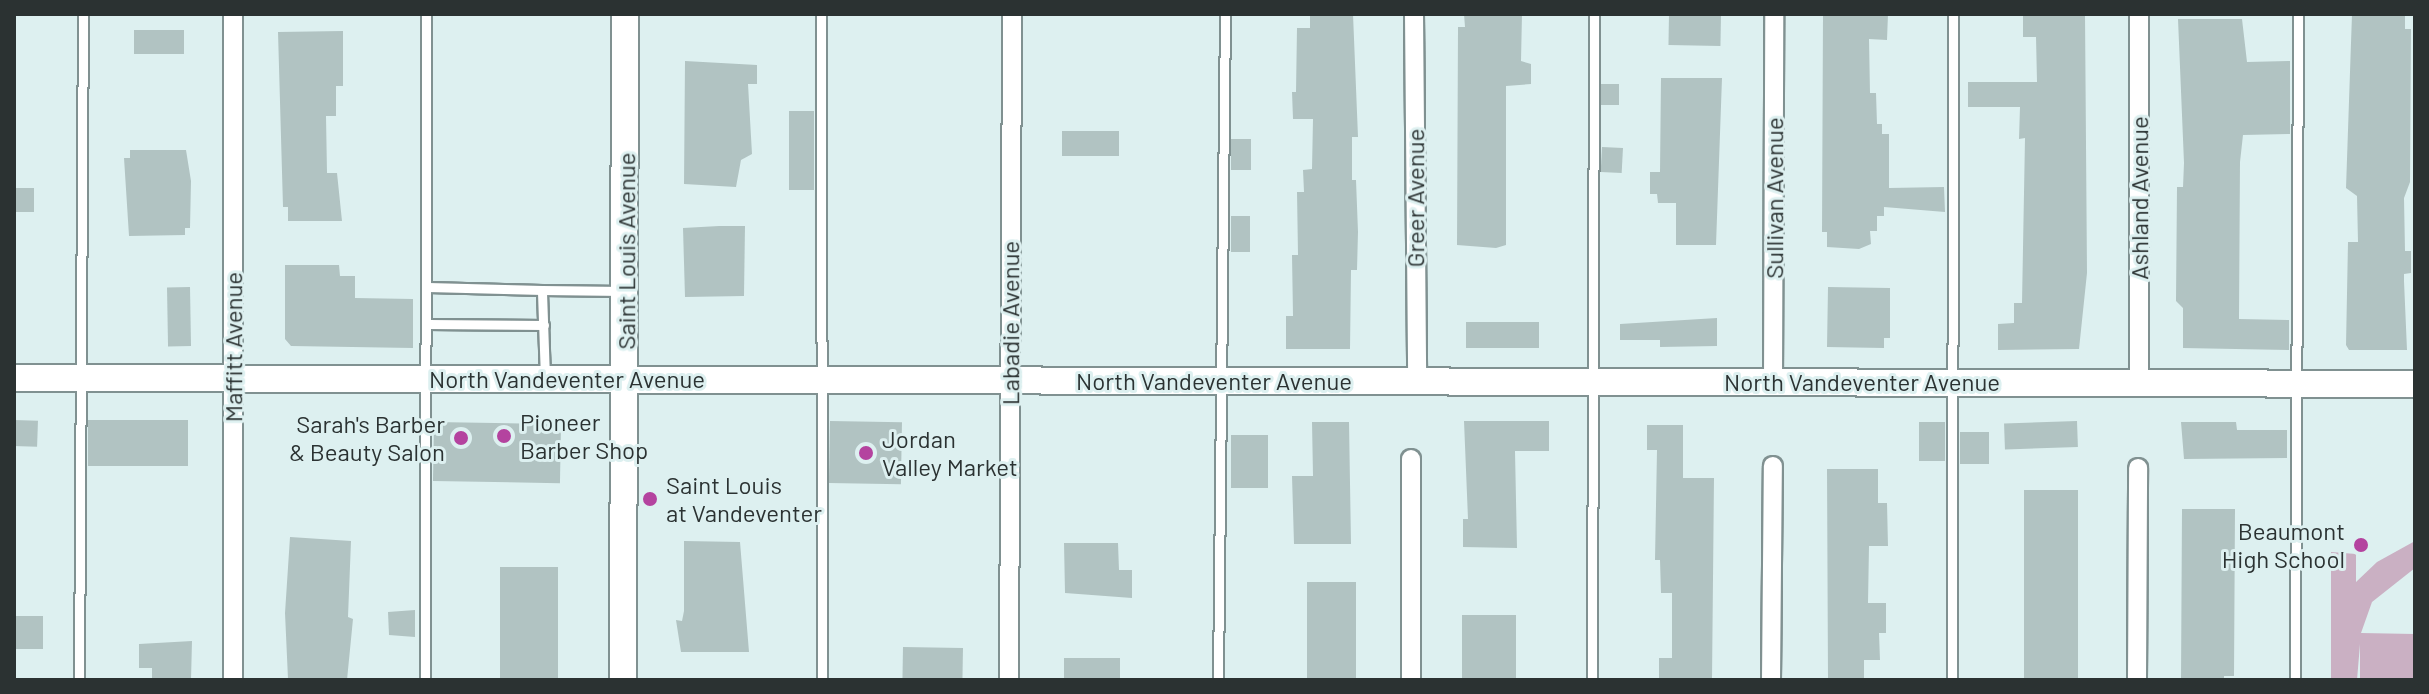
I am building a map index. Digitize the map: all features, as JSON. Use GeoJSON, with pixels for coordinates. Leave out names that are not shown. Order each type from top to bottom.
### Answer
{"type":"FeatureCollection","features":[{"type":"Feature","properties":{"kind":"main road","name":"Saint Louis Avenue"},"geometry":{"type":"LineString","coordinates":[[623,680],[627,379],[625,14]]}},
{"type":"Feature","properties":{"kind":"main road","name":"North Vandeventer Avenue"},"geometry":{"type":"LineString","coordinates":[[14,378],[2415,384]]}},
{"type":"Feature","properties":{"kind":"street","name":"Maffitt Avenue"},"geometry":{"type":"LineString","coordinates":[[233,14],[233,680]]}},
{"type":"Feature","properties":{"kind":"street","name":"Labadie Avenue"},"geometry":{"type":"LineString","coordinates":[[1009,680],[1012,14]]}},
{"type":"Feature","properties":{"kind":"street","name":"Greer Avenue"},"geometry":{"type":"LineString","coordinates":[[1414,14],[1417,381]]}},
{"type":"Feature","properties":{"kind":"street","name":"Sullivan Avenue"},"geometry":{"type":"LineString","coordinates":[[1773,382],[1774,14]]}},
{"type":"Feature","properties":{"kind":"street","name":"Ashland Avenue"},"geometry":{"type":"LineString","coordinates":[[2139,14],[2139,383]]}},
{"type":"Feature","properties":{"kind":"street"},"geometry":{"type":"LineString","coordinates":[[1411,459],[1411,680]]}},
{"type":"Feature","properties":{"kind":"street"},"geometry":{"type":"LineString","coordinates":[[1771,680],[1773,466]]}},
{"type":"Feature","properties":{"kind":"street"},"geometry":{"type":"LineString","coordinates":[[2137,680],[2138,468]]}},
{"type":"Feature","properties":{"kind":"lane"},"geometry":{"type":"LineString","coordinates":[[79,680],[83,14]]}},
{"type":"Feature","properties":{"kind":"lane"},"geometry":{"type":"LineString","coordinates":[[425,680],[428,379],[426,14]]}},
{"type":"Feature","properties":{"kind":"lane"},"geometry":{"type":"LineString","coordinates":[[821,14],[822,680]]}},
{"type":"Feature","properties":{"kind":"lane"},"geometry":{"type":"LineString","coordinates":[[1218,680],[1225,14]]}},
{"type":"Feature","properties":{"kind":"lane"},"geometry":{"type":"LineString","coordinates":[[1592,680],[1594,14]]}},
{"type":"Feature","properties":{"kind":"lane"},"geometry":{"type":"LineString","coordinates":[[1952,680],[1953,14]]}},
{"type":"Feature","properties":{"kind":"lane"},"geometry":{"type":"LineString","coordinates":[[2295,680],[2298,14]]}},
{"type":"Feature","properties":{"kind":"lane"},"geometry":{"type":"LineString","coordinates":[[428,287],[627,291]]}},
{"type":"Feature","properties":{"kind":"lane"},"geometry":{"type":"LineString","coordinates":[[542,290],[545,379]]}},
{"type":"Feature","properties":{"kind":"lane"},"geometry":{"type":"LineString","coordinates":[[428,324],[544,325]]}},
{"type":"Feature","properties":{"kind":"shaded area"},"geometry":{"type":"Polygon","coordinates":[[[2415,541],[2415,568],[2372,602],[2361,633],[2415,634],[2415,680],[2360,680],[2360,644],[2357,680],[2331,680],[2331,552],[2356,554],[2356,582],[2377,562],[2415,541]]]}},
{"type":"Feature","properties":{"kind":"building"},"geometry":{"type":"Polygon","coordinates":[[[1310,14],[1353,14],[1358,137],[1352,137],[1352,180],[1356,180],[1358,232],[1357,270],[1351,270],[1350,349],[1286,349],[1286,316],[1293,316],[1292,255],[1298,255],[1297,192],[1304,192],[1303,170],[1312,169],[1313,119],[1293,119],[1292,92],[1296,92],[1297,28],[1310,28],[1310,14]]]}},
{"type":"Feature","properties":{"kind":"building"},"geometry":{"type":"Polygon","coordinates":[[[1464,14],[1522,14],[1521,61],[1531,64],[1531,84],[1506,86],[1506,245],[1496,248],[1457,245],[1458,27],[1465,27],[1464,14]]]}},
{"type":"Feature","properties":{"kind":"building"},"geometry":{"type":"Polygon","coordinates":[[[1669,14],[1721,15],[1720,46],[1668,45],[1669,14]]]}},
{"type":"Feature","properties":{"kind":"building"},"geometry":{"type":"Polygon","coordinates":[[[1823,14],[1888,14],[1887,40],[1869,39],[1870,93],[1876,93],[1877,124],[1882,124],[1882,134],[1889,134],[1889,188],[1944,187],[1945,212],[1884,207],[1884,216],[1877,216],[1877,231],[1870,231],[1871,244],[1859,249],[1827,247],[1827,232],[1822,232],[1823,14]]]}},
{"type":"Feature","properties":{"kind":"building"},"geometry":{"type":"Polygon","coordinates":[[[2023,14],[2085,14],[2087,273],[2079,349],[1998,350],[1998,324],[2014,323],[2014,303],[2022,303],[2025,138],[2019,139],[2020,107],[1968,107],[1968,82],[2037,82],[2036,37],[2023,37],[2023,14]]]}},
{"type":"Feature","properties":{"kind":"building"},"geometry":{"type":"Polygon","coordinates":[[[2352,14],[2405,14],[2405,29],[2411,29],[2410,182],[2404,198],[2405,251],[2411,251],[2411,273],[2404,274],[2407,350],[2349,350],[2346,345],[2348,242],[2358,242],[2357,196],[2346,188],[2352,14]]]}},
{"type":"Feature","properties":{"kind":"building"},"geometry":{"type":"Polygon","coordinates":[[[2178,19],[2242,19],[2247,62],[2290,61],[2290,134],[2243,135],[2240,162],[2239,319],[2289,320],[2289,350],[2183,348],[2183,308],[2176,301],[2177,187],[2183,187],[2184,163],[2178,19]]]}},
{"type":"Feature","properties":{"kind":"building"},"geometry":{"type":"Polygon","coordinates":[[[134,30],[184,30],[184,54],[134,54],[134,30]]]}},
{"type":"Feature","properties":{"kind":"building"},"geometry":{"type":"Polygon","coordinates":[[[343,31],[343,86],[336,86],[336,116],[326,116],[327,173],[337,173],[342,221],[288,221],[288,207],[283,207],[278,32],[343,31]]]}},
{"type":"Feature","properties":{"kind":"building"},"geometry":{"type":"Polygon","coordinates":[[[685,61],[757,65],[757,84],[748,84],[752,154],[741,160],[736,187],[684,184],[685,61]]]}},
{"type":"Feature","properties":{"kind":"building"},"geometry":{"type":"Polygon","coordinates":[[[1661,78],[1722,78],[1716,245],[1676,245],[1676,203],[1658,203],[1657,194],[1650,194],[1650,172],[1660,172],[1661,78]]]}},
{"type":"Feature","properties":{"kind":"building"},"geometry":{"type":"Polygon","coordinates":[[[1601,84],[1619,84],[1619,105],[1601,105],[1601,84]]]}},
{"type":"Feature","properties":{"kind":"building"},"geometry":{"type":"Polygon","coordinates":[[[789,111],[814,111],[814,190],[789,190],[789,111]]]}},
{"type":"Feature","properties":{"kind":"building"},"geometry":{"type":"Polygon","coordinates":[[[1062,131],[1119,131],[1119,156],[1062,156],[1062,131]]]}},
{"type":"Feature","properties":{"kind":"building"},"geometry":{"type":"Polygon","coordinates":[[[1231,139],[1251,139],[1251,170],[1231,170],[1231,139]]]}},
{"type":"Feature","properties":{"kind":"building"},"geometry":{"type":"Polygon","coordinates":[[[1602,147],[1623,148],[1622,173],[1601,172],[1602,147]]]}},
{"type":"Feature","properties":{"kind":"building"},"geometry":{"type":"Polygon","coordinates":[[[130,150],[186,150],[191,181],[190,228],[185,228],[185,235],[129,236],[124,158],[130,158],[130,150]]]}},
{"type":"Feature","properties":{"kind":"building"},"geometry":{"type":"Polygon","coordinates":[[[14,188],[34,188],[34,212],[14,212],[14,188]]]}},
{"type":"Feature","properties":{"kind":"building"},"geometry":{"type":"Polygon","coordinates":[[[1231,216],[1250,216],[1250,252],[1231,252],[1231,216]]]}},
{"type":"Feature","properties":{"kind":"building"},"geometry":{"type":"Polygon","coordinates":[[[745,226],[744,296],[685,297],[683,228],[745,226]]]}},
{"type":"Feature","properties":{"kind":"building"},"geometry":{"type":"Polygon","coordinates":[[[285,265],[339,265],[340,276],[355,276],[355,298],[413,299],[413,348],[291,346],[285,339],[285,265]]]}},
{"type":"Feature","properties":{"kind":"building"},"geometry":{"type":"Polygon","coordinates":[[[167,287],[190,287],[191,346],[168,346],[167,287]]]}},
{"type":"Feature","properties":{"kind":"building"},"geometry":{"type":"Polygon","coordinates":[[[1828,287],[1890,288],[1890,338],[1884,338],[1884,348],[1827,347],[1828,287]]]}},
{"type":"Feature","properties":{"kind":"building"},"geometry":{"type":"Polygon","coordinates":[[[1717,318],[1717,346],[1660,347],[1660,340],[1620,340],[1620,324],[1717,318]]]}},
{"type":"Feature","properties":{"kind":"building"},"geometry":{"type":"Polygon","coordinates":[[[1466,322],[1539,322],[1539,348],[1466,348],[1466,322]]]}},
{"type":"Feature","properties":{"kind":"building"},"geometry":{"type":"Polygon","coordinates":[[[14,420],[38,421],[37,447],[14,446],[14,420]]]}},
{"type":"Feature","properties":{"kind":"building"},"geometry":{"type":"Polygon","coordinates":[[[88,420],[188,420],[188,466],[88,466],[88,420]]]}},
{"type":"Feature","properties":{"kind":"building","name":"Jordan Valley Market"},"geometry":{"type":"Polygon","coordinates":[[[830,421],[902,422],[901,484],[829,483],[830,421]]]}},
{"type":"Feature","properties":{"kind":"building"},"geometry":{"type":"Polygon","coordinates":[[[1464,421],[1549,421],[1549,451],[1515,451],[1517,548],[1463,547],[1463,519],[1468,519],[1464,421]]]}},
{"type":"Feature","properties":{"kind":"building"},"geometry":{"type":"Polygon","coordinates":[[[2077,421],[2078,447],[2005,450],[2004,424],[2077,421]]]}},
{"type":"Feature","properties":{"kind":"building"},"geometry":{"type":"Polygon","coordinates":[[[434,422],[561,424],[560,483],[433,481],[434,422]]]}},
{"type":"Feature","properties":{"kind":"building"},"geometry":{"type":"Polygon","coordinates":[[[1312,422],[1349,422],[1351,544],[1294,544],[1292,476],[1313,476],[1312,422]]]}},
{"type":"Feature","properties":{"kind":"building"},"geometry":{"type":"Polygon","coordinates":[[[1919,422],[1945,422],[1945,461],[1919,461],[1919,422]]]}},
{"type":"Feature","properties":{"kind":"building"},"geometry":{"type":"Polygon","coordinates":[[[2181,422],[2236,422],[2237,430],[2287,430],[2287,458],[2184,459],[2181,422]]]}},
{"type":"Feature","properties":{"kind":"building"},"geometry":{"type":"Polygon","coordinates":[[[1647,425],[1683,425],[1683,478],[1714,478],[1712,680],[1659,680],[1659,658],[1672,658],[1672,593],[1661,593],[1660,560],[1655,560],[1657,450],[1647,450],[1647,425]]]}},
{"type":"Feature","properties":{"kind":"building"},"geometry":{"type":"Polygon","coordinates":[[[1960,432],[1989,432],[1989,464],[1960,464],[1960,432]]]}},
{"type":"Feature","properties":{"kind":"building"},"geometry":{"type":"Polygon","coordinates":[[[1231,435],[1268,435],[1268,488],[1231,488],[1231,435]]]}},
{"type":"Feature","properties":{"kind":"building"},"geometry":{"type":"Polygon","coordinates":[[[1827,469],[1878,469],[1878,503],[1887,503],[1888,546],[1869,546],[1868,603],[1886,603],[1886,633],[1879,633],[1880,660],[1864,660],[1864,680],[1828,680],[1827,469]]]}},
{"type":"Feature","properties":{"kind":"building"},"geometry":{"type":"Polygon","coordinates":[[[2024,490],[2078,490],[2078,680],[2024,680],[2024,490]]]}},
{"type":"Feature","properties":{"kind":"building"},"geometry":{"type":"Polygon","coordinates":[[[2182,509],[2235,509],[2234,676],[2224,676],[2224,680],[2181,680],[2182,509]]]}},
{"type":"Feature","properties":{"kind":"building"},"geometry":{"type":"Polygon","coordinates":[[[290,537],[351,541],[348,617],[353,619],[347,680],[288,679],[285,613],[290,537]]]}},
{"type":"Feature","properties":{"kind":"building"},"geometry":{"type":"Polygon","coordinates":[[[684,541],[740,542],[749,652],[681,652],[676,620],[682,621],[684,611],[684,541]]]}},
{"type":"Feature","properties":{"kind":"building"},"geometry":{"type":"Polygon","coordinates":[[[1064,543],[1118,543],[1119,570],[1132,570],[1132,598],[1065,593],[1064,543]]]}},
{"type":"Feature","properties":{"kind":"building"},"geometry":{"type":"Polygon","coordinates":[[[500,567],[558,567],[558,680],[500,680],[500,567]]]}},
{"type":"Feature","properties":{"kind":"building"},"geometry":{"type":"Polygon","coordinates":[[[1307,582],[1356,582],[1356,680],[1307,680],[1307,582]]]}},
{"type":"Feature","properties":{"kind":"building"},"geometry":{"type":"Polygon","coordinates":[[[415,610],[415,637],[389,635],[388,612],[415,610]]]}},
{"type":"Feature","properties":{"kind":"building"},"geometry":{"type":"Polygon","coordinates":[[[1462,615],[1516,615],[1516,680],[1462,680],[1462,615]]]}},
{"type":"Feature","properties":{"kind":"building"},"geometry":{"type":"Polygon","coordinates":[[[14,616],[43,616],[43,649],[14,649],[14,616]]]}},
{"type":"Feature","properties":{"kind":"building"},"geometry":{"type":"Polygon","coordinates":[[[192,641],[191,680],[152,680],[152,668],[139,668],[139,644],[192,641]]]}},
{"type":"Feature","properties":{"kind":"building"},"geometry":{"type":"Polygon","coordinates":[[[903,647],[963,648],[962,680],[902,680],[903,647]]]}},
{"type":"Feature","properties":{"kind":"building"},"geometry":{"type":"Polygon","coordinates":[[[1064,658],[1120,658],[1120,680],[1064,680],[1064,658]]]}},
{"type":"Feature","properties":{"kind":"place","name":"Pioneer Barber Shop"},"geometry":{"type":"Point","coordinates":[504,436]}},
{"type":"Feature","properties":{"kind":"place","name":"Sarah's Barber & Beauty Salon"},"geometry":{"type":"Point","coordinates":[461,438]}},
{"type":"Feature","properties":{"kind":"place","name":"Jordan Valley Market"},"geometry":{"type":"Point","coordinates":[866,453]}},
{"type":"Feature","properties":{"kind":"place","name":"Saint Louis at Vandeventer"},"geometry":{"type":"Point","coordinates":[650,499]}},
{"type":"Feature","properties":{"kind":"place","name":"Beaumont High School"},"geometry":{"type":"Point","coordinates":[2361,545]}}]}
